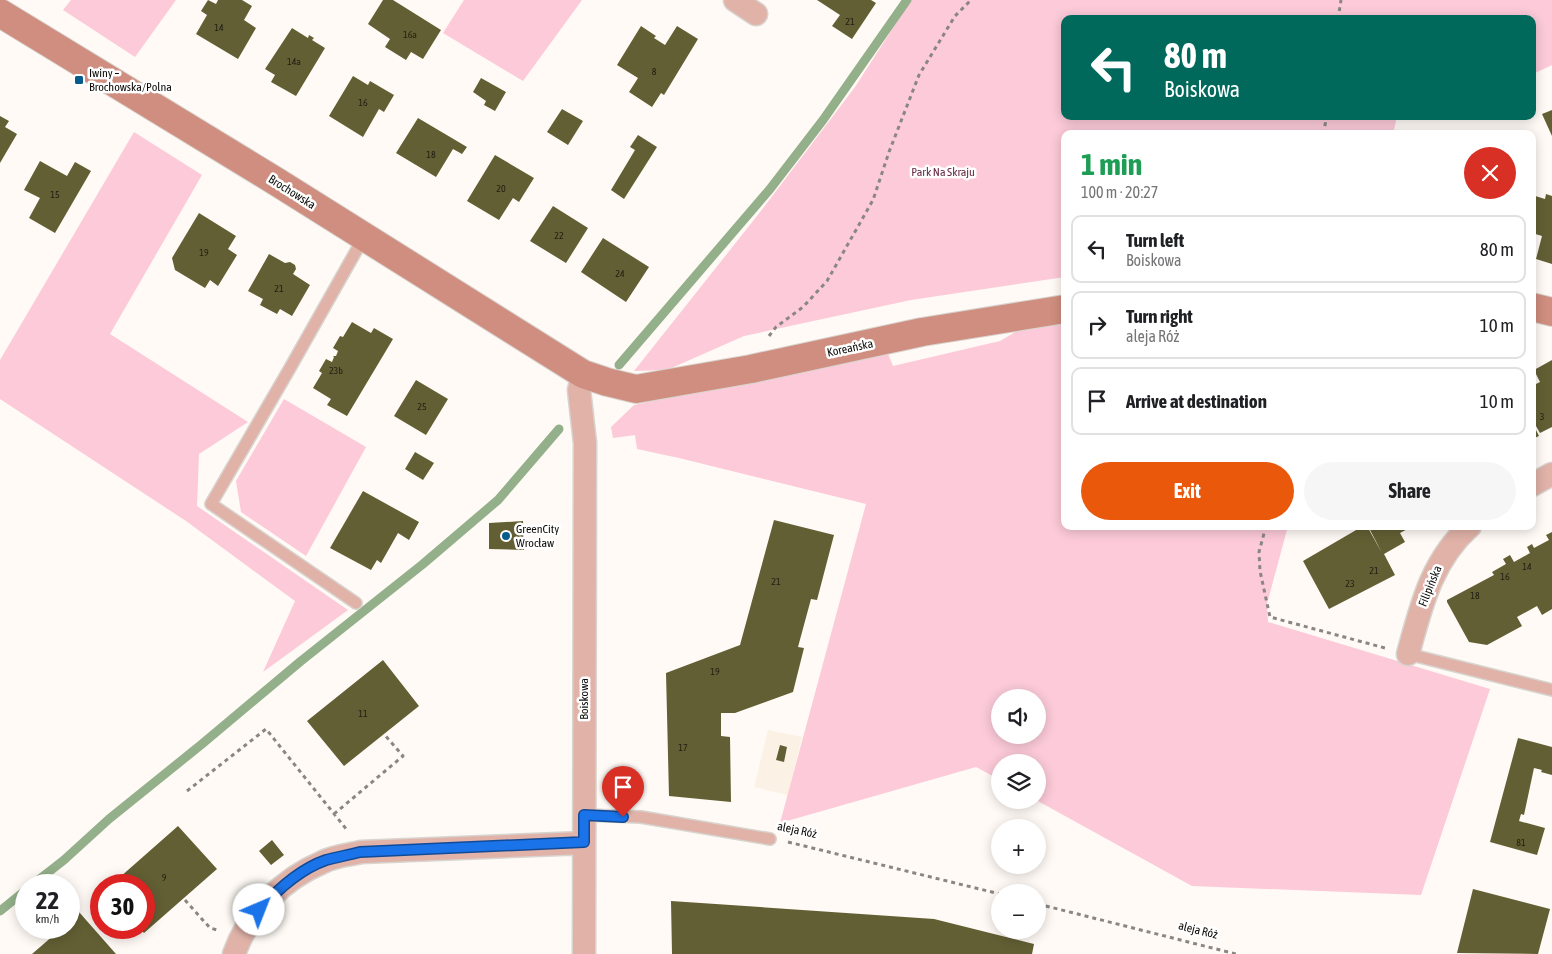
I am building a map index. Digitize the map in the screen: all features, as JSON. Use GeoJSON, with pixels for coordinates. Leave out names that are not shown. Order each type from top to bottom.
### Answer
{"type":"FeatureCollection","features":[{"type":"Feature","properties":{"kind":"street"},"geometry":{"type":"LineString","coordinates":[[735,0],[756,14]]}},
{"type":"Feature","properties":{"kind":"street","name":"Brochowska"},"geometry":{"type":"LineString","coordinates":[[0,13],[277,182],[583,374],[636,389]]}},
{"type":"Feature","properties":{"kind":"street"},"geometry":{"type":"LineString","coordinates":[[1536,308],[1552,312]]}},
{"type":"Feature","properties":{"kind":"street","name":"Koreańska"},"geometry":{"type":"LineString","coordinates":[[636,389],[752,369],[922,332],[1061,310]]}},
{"type":"Feature","properties":{"kind":"street","name":"Boiskowa"},"geometry":{"type":"LineString","coordinates":[[583,374],[579,390],[585,443],[584,954]]}},
{"type":"Feature","properties":{"kind":"street"},"geometry":{"type":"LineString","coordinates":[[1536,482],[1552,474]]}},
{"type":"Feature","properties":{"kind":"street","name":"Filipińska"},"geometry":{"type":"LineString","coordinates":[[1408,654],[1425,593],[1440,561],[1467,530]]}},
{"type":"Feature","properties":{"kind":"street"},"geometry":{"type":"LineString","coordinates":[[237,946],[250,920],[268,900],[288,882],[325,861],[360,852],[584,842]]}},
{"type":"Feature","properties":{"kind":"lane"},"geometry":{"type":"LineString","coordinates":[[356,603],[211,504],[364,237]]}},
{"type":"Feature","properties":{"kind":"lane"},"geometry":{"type":"LineString","coordinates":[[1408,654],[1552,690]]}},
{"type":"Feature","properties":{"kind":"lane","name":"aleja Róż"},"geometry":{"type":"LineString","coordinates":[[584,815],[641,818],[770,839]]}},
{"type":"Feature","properties":{"kind":"path"},"geometry":{"type":"LineString","coordinates":[[768,336],[776,327],[803,306],[827,281],[873,200],[889,152],[919,75],[955,16],[971,0]]}},
{"type":"Feature","properties":{"kind":"path"},"geometry":{"type":"LineString","coordinates":[[1339,15],[1342,0]]}},
{"type":"Feature","properties":{"kind":"path"},"geometry":{"type":"LineString","coordinates":[[1265,530],[1259,552],[1260,571],[1270,617],[1408,654]]}},
{"type":"Feature","properties":{"kind":"path"},"geometry":{"type":"LineString","coordinates":[[187,791],[266,729],[350,834]]}},
{"type":"Feature","properties":{"kind":"path"},"geometry":{"type":"LineString","coordinates":[[334,814],[403,756],[384,734]]}},
{"type":"Feature","properties":{"kind":"path","name":"aleja Róż"},"geometry":{"type":"LineString","coordinates":[[770,839],[814,847],[991,892]]}},
{"type":"Feature","properties":{"kind":"path"},"geometry":{"type":"LineString","coordinates":[[185,900],[210,928],[237,946]]}},
{"type":"Feature","properties":{"kind":"path","name":"aleja Róż"},"geometry":{"type":"LineString","coordinates":[[1046,906],[1236,954]]}},
{"type":"Feature","properties":{"kind":"shaded area"},"geometry":{"type":"Polygon","coordinates":[[[768,730],[802,737],[788,795],[754,787],[768,730]]]}},
{"type":"Feature","properties":{"kind":"green space"},"geometry":{"type":"Polygon","coordinates":[[[71,0],[176,0],[135,57],[63,10],[71,0]]]}},
{"type":"Feature","properties":{"kind":"green space"},"geometry":{"type":"Polygon","coordinates":[[[464,0],[582,0],[523,81],[443,33],[464,0]]]}},
{"type":"Feature","properties":{"kind":"green space","name":"Park Na Skraju"},"geometry":{"type":"Polygon","coordinates":[[[911,0],[1552,0],[1552,65],[1536,73],[1536,15],[1061,15],[1061,120],[1396,120],[1394,130],[1061,130],[1061,278],[911,300],[744,336],[667,370],[634,371],[757,216],[855,87],[911,0]]]}},
{"type":"Feature","properties":{"kind":"green space"},"geometry":{"type":"Polygon","coordinates":[[[134,132],[202,175],[110,334],[248,422],[199,454],[197,506],[348,610],[263,672],[295,601],[186,521],[0,399],[0,360],[134,132]]]}},
{"type":"Feature","properties":{"kind":"green space"},"geometry":{"type":"Polygon","coordinates":[[[1061,320],[1061,530],[1287,530],[1267,604],[1268,622],[1490,689],[1421,895],[1192,886],[1046,806],[1046,754],[991,754],[991,775],[976,767],[780,823],[866,504],[637,449],[635,435],[613,438],[611,427],[634,405],[886,349],[893,366],[1000,341],[1029,324],[1061,320]]]}},
{"type":"Feature","properties":{"kind":"green space"},"geometry":{"type":"Polygon","coordinates":[[[284,399],[366,447],[306,556],[241,512],[236,481],[284,399]]]}},
{"type":"Feature","properties":{"kind":"building"},"geometry":{"type":"Polygon","coordinates":[[[208,0],[216,4],[218,0],[242,0],[252,6],[244,20],[256,28],[238,59],[196,34],[207,15],[201,11],[208,0]]]}},
{"type":"Feature","properties":{"kind":"building"},"geometry":{"type":"Polygon","coordinates":[[[383,0],[393,0],[441,30],[423,59],[411,52],[406,60],[385,47],[390,39],[368,24],[383,0]]]}},
{"type":"Feature","properties":{"kind":"building"},"geometry":{"type":"Polygon","coordinates":[[[817,0],[871,0],[876,3],[852,39],[832,26],[840,15],[817,0]]]}},
{"type":"Feature","properties":{"kind":"building"},"geometry":{"type":"Polygon","coordinates":[[[641,26],[665,45],[677,26],[698,39],[664,95],[661,93],[652,107],[629,92],[638,78],[617,65],[641,26]]]}},
{"type":"Feature","properties":{"kind":"building"},"geometry":{"type":"Polygon","coordinates":[[[292,28],[308,38],[309,35],[314,38],[312,40],[325,48],[296,96],[271,82],[275,75],[265,69],[292,28]]]}},
{"type":"Feature","properties":{"kind":"building"},"geometry":{"type":"Polygon","coordinates":[[[353,76],[368,85],[370,81],[394,95],[384,112],[379,109],[363,137],[329,116],[353,76]]]}},
{"type":"Feature","properties":{"kind":"building"},"geometry":{"type":"Polygon","coordinates":[[[481,78],[506,92],[495,111],[484,105],[486,101],[473,92],[481,78]]]}},
{"type":"Feature","properties":{"kind":"building"},"geometry":{"type":"Polygon","coordinates":[[[562,109],[583,121],[568,145],[547,132],[562,109]]]}},
{"type":"Feature","properties":{"kind":"building"},"geometry":{"type":"Polygon","coordinates":[[[1552,110],[1552,136],[1542,114],[1552,110]]]}},
{"type":"Feature","properties":{"kind":"building"},"geometry":{"type":"Polygon","coordinates":[[[0,116],[9,121],[5,127],[17,134],[0,163],[0,116]]]}},
{"type":"Feature","properties":{"kind":"building"},"geometry":{"type":"Polygon","coordinates":[[[418,118],[467,147],[462,154],[453,149],[436,177],[396,153],[418,118]]]}},
{"type":"Feature","properties":{"kind":"building"},"geometry":{"type":"Polygon","coordinates":[[[638,135],[657,147],[624,199],[611,190],[635,150],[630,147],[638,135]]]}},
{"type":"Feature","properties":{"kind":"building"},"geometry":{"type":"Polygon","coordinates":[[[495,155],[534,178],[519,202],[513,198],[499,220],[467,201],[495,155]]]}},
{"type":"Feature","properties":{"kind":"building"},"geometry":{"type":"Polygon","coordinates":[[[40,161],[67,176],[75,162],[91,171],[55,233],[29,218],[40,198],[24,190],[40,161]]]}},
{"type":"Feature","properties":{"kind":"building"},"geometry":{"type":"Polygon","coordinates":[[[1546,194],[1552,196],[1552,264],[1536,259],[1542,236],[1536,234],[1536,196],[1545,199],[1546,194]]]}},
{"type":"Feature","properties":{"kind":"building"},"geometry":{"type":"Polygon","coordinates":[[[553,206],[588,228],[566,263],[530,241],[553,206]]]}},
{"type":"Feature","properties":{"kind":"building"},"geometry":{"type":"Polygon","coordinates":[[[199,213],[236,236],[228,249],[237,255],[218,286],[210,280],[205,288],[175,270],[172,258],[199,213]]]}},
{"type":"Feature","properties":{"kind":"building"},"geometry":{"type":"Polygon","coordinates":[[[603,238],[649,267],[626,302],[581,272],[603,238]]]}},
{"type":"Feature","properties":{"kind":"building"},"geometry":{"type":"Polygon","coordinates":[[[269,254],[285,263],[290,262],[295,265],[296,269],[293,274],[310,285],[292,316],[280,309],[277,314],[260,305],[263,299],[248,291],[269,254]]]}},
{"type":"Feature","properties":{"kind":"building"},"geometry":{"type":"Polygon","coordinates":[[[352,322],[371,333],[374,328],[393,339],[347,416],[327,405],[331,399],[313,388],[322,373],[319,371],[326,359],[332,362],[333,356],[336,356],[338,351],[333,348],[340,336],[343,337],[352,322]]]}},
{"type":"Feature","properties":{"kind":"building"},"geometry":{"type":"Polygon","coordinates":[[[1552,360],[1552,427],[1540,433],[1536,426],[1536,384],[1540,382],[1536,369],[1552,360]]]}},
{"type":"Feature","properties":{"kind":"building"},"geometry":{"type":"Polygon","coordinates":[[[416,380],[448,399],[426,435],[394,416],[416,380]]]}},
{"type":"Feature","properties":{"kind":"building"},"geometry":{"type":"Polygon","coordinates":[[[415,452],[434,463],[423,480],[405,469],[415,452]]]}},
{"type":"Feature","properties":{"kind":"building"},"geometry":{"type":"Polygon","coordinates":[[[363,491],[419,522],[409,540],[398,533],[381,563],[377,560],[371,570],[330,548],[363,491]]]}},
{"type":"Feature","properties":{"kind":"building"},"geometry":{"type":"Polygon","coordinates":[[[774,520],[834,535],[817,600],[811,599],[798,647],[804,648],[793,692],[735,713],[721,713],[721,736],[730,737],[731,802],[669,796],[666,673],[740,645],[774,520]]]}},
{"type":"Feature","properties":{"kind":"building","name":"GreenCity Wrocław"},"geometry":{"type":"Polygon","coordinates":[[[523,521],[524,550],[489,549],[489,523],[523,521]]]}},
{"type":"Feature","properties":{"kind":"building"},"geometry":{"type":"Polygon","coordinates":[[[1356,530],[1369,530],[1382,553],[1370,530],[1406,530],[1400,533],[1405,542],[1384,554],[1395,575],[1329,609],[1303,561],[1356,530]]]}},
{"type":"Feature","properties":{"kind":"building"},"geometry":{"type":"Polygon","coordinates":[[[1552,532],[1552,609],[1542,615],[1537,606],[1517,617],[1522,626],[1487,645],[1469,642],[1447,600],[1494,575],[1492,572],[1506,564],[1503,559],[1510,555],[1514,562],[1530,553],[1527,547],[1532,544],[1534,548],[1549,540],[1546,535],[1552,532]]]}},
{"type":"Feature","properties":{"kind":"building"},"geometry":{"type":"Polygon","coordinates":[[[383,660],[419,706],[344,766],[307,721],[383,660]]]}},
{"type":"Feature","properties":{"kind":"building"},"geometry":{"type":"Polygon","coordinates":[[[1518,738],[1552,747],[1552,775],[1534,768],[1524,815],[1521,814],[1519,821],[1545,828],[1537,855],[1490,842],[1518,738]]]}},
{"type":"Feature","properties":{"kind":"building"},"geometry":{"type":"Polygon","coordinates":[[[780,745],[787,747],[784,762],[776,760],[780,745]]]}},
{"type":"Feature","properties":{"kind":"building"},"geometry":{"type":"Polygon","coordinates":[[[178,826],[217,869],[155,923],[155,874],[123,874],[178,826]]]}},
{"type":"Feature","properties":{"kind":"building"},"geometry":{"type":"Polygon","coordinates":[[[272,840],[284,855],[271,865],[259,851],[272,840]]]}},
{"type":"Feature","properties":{"kind":"building"},"geometry":{"type":"Polygon","coordinates":[[[1473,889],[1550,909],[1538,954],[1457,953],[1473,889]]]}},
{"type":"Feature","properties":{"kind":"building"},"geometry":{"type":"Polygon","coordinates":[[[671,901],[934,919],[991,933],[991,939],[1014,939],[1034,944],[1032,954],[672,954],[671,901]]]}},
{"type":"Feature","properties":{"kind":"building"},"geometry":{"type":"Polygon","coordinates":[[[80,913],[90,924],[90,939],[103,939],[116,954],[32,954],[49,939],[80,939],[80,913]]]}},
{"type":"Feature","properties":{"kind":"waterway"},"geometry":{"type":"LineString","coordinates":[[619,365],[770,189],[823,120],[907,0]]}},
{"type":"Feature","properties":{"kind":"waterway"},"geometry":{"type":"LineString","coordinates":[[46,874],[109,819],[301,661],[423,564],[498,500],[559,429]]}},
{"type":"Feature","properties":{"kind":"waterway"},"geometry":{"type":"LineString","coordinates":[[0,911],[15,899]]}},
{"type":"Feature","properties":{"kind":"place","name":"Iwiny – Brochowska/Polna"},"geometry":{"type":"Point","coordinates":[79,80]}},
{"type":"Feature","properties":{"kind":"place","name":"GreenCity Wrocław"},"geometry":{"type":"Point","coordinates":[506,536]}},
{"type":"Feature","properties":{"kind":"route"},"geometry":{"type":"LineString","coordinates":[[259,910],[288,882],[310,868],[334,858],[360,852],[584,842],[584,815],[623,817]]}}]}
